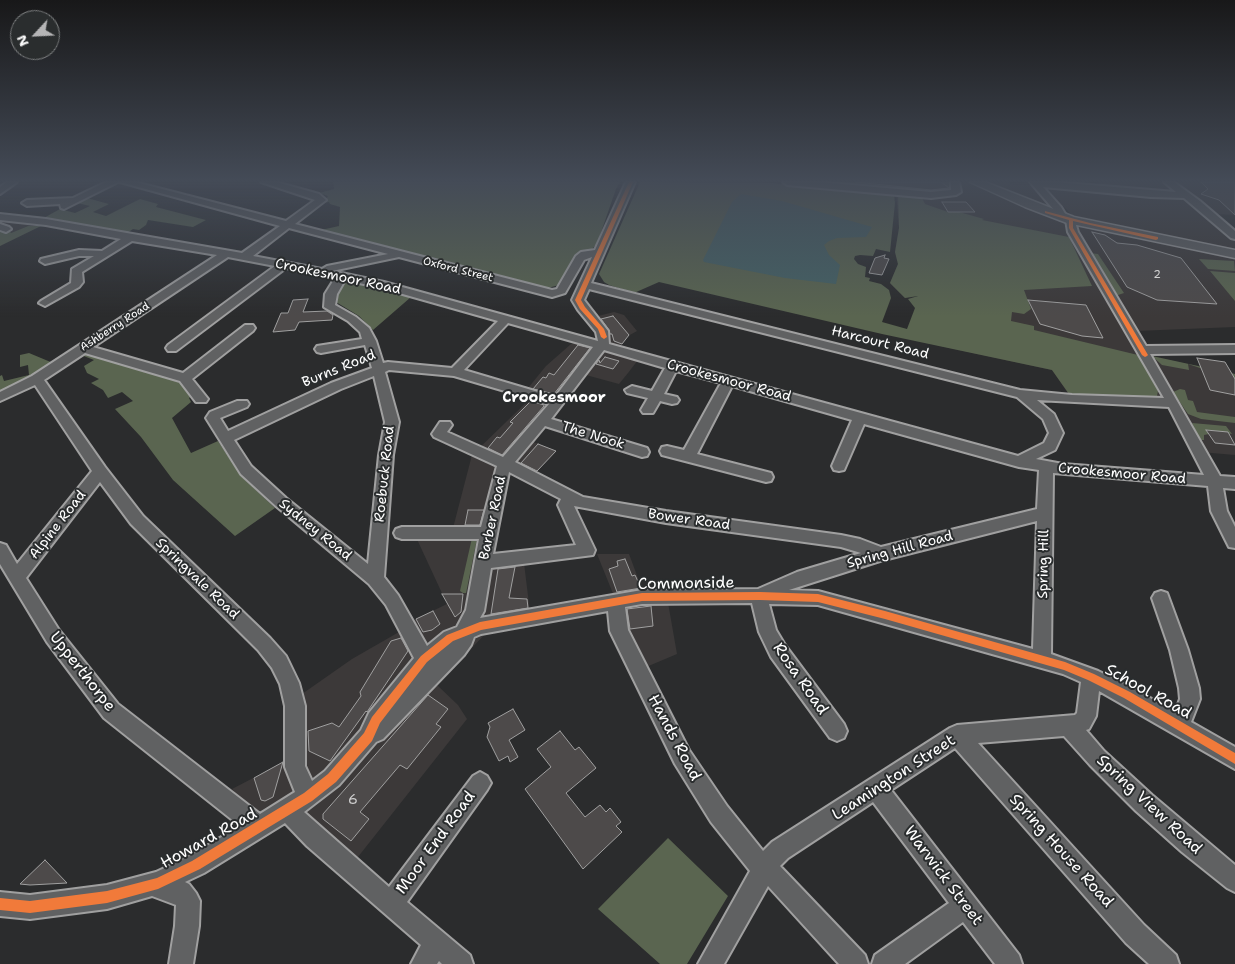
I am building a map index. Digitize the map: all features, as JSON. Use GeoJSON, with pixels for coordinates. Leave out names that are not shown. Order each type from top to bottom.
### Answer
{"type":"FeatureCollection","features":[{"type":"Feature","properties":{"kind":"main road"},"geometry":{"type":"LineString","coordinates":[[1105,227],[1235,254]]}},
{"type":"Feature","properties":{"kind":"street","name":"Crookesmoor Road"},"geometry":{"type":"LineString","coordinates":[[72,227],[227,253],[380,284],[1018,462],[1046,467],[1235,483]]}},
{"type":"Feature","properties":{"kind":"street"},"geometry":{"type":"LineString","coordinates":[[244,257],[284,227]]}},
{"type":"Feature","properties":{"kind":"street","name":"Oxford Street"},"geometry":{"type":"LineString","coordinates":[[295,227],[556,294],[561,291],[580,258],[585,254],[599,253]]}},
{"type":"Feature","properties":{"kind":"street"},"geometry":{"type":"LineString","coordinates":[[602,346],[604,337],[602,332],[579,304],[578,300],[611,227]]}},
{"type":"Feature","properties":{"kind":"street"},"geometry":{"type":"LineString","coordinates":[[1070,227],[1173,403],[1215,481],[1219,511],[1235,542]]}},
{"type":"Feature","properties":{"kind":"street"},"geometry":{"type":"LineString","coordinates":[[45,303],[76,285],[78,282],[76,272],[130,238]]}},
{"type":"Feature","properties":{"kind":"street"},"geometry":{"type":"LineString","coordinates":[[45,261],[79,253],[104,254]]}},
{"type":"Feature","properties":{"kind":"street","name":"Ashberry Road"},"geometry":{"type":"LineString","coordinates":[[0,397],[37,378],[227,253]]}},
{"type":"Feature","properties":{"kind":"street"},"geometry":{"type":"LineString","coordinates":[[327,269],[398,255]]}},
{"type":"Feature","properties":{"kind":"street"},"geometry":{"type":"LineString","coordinates":[[172,348],[284,265]]}},
{"type":"Feature","properties":{"kind":"street","name":"Roebuck Road"},"geometry":{"type":"LineString","coordinates":[[342,276],[331,294],[330,306],[359,324],[370,341],[392,422],[386,455],[375,579]]}},
{"type":"Feature","properties":{"kind":"street","name":"Harcourt Road"},"geometry":{"type":"LineString","coordinates":[[584,284],[1020,394],[1072,399],[1173,403]]}},
{"type":"Feature","properties":{"kind":"street"},"geometry":{"type":"LineString","coordinates":[[455,372],[505,320]]}},
{"type":"Feature","properties":{"kind":"street"},"geometry":{"type":"LineString","coordinates":[[185,378],[249,328]]}},
{"type":"Feature","properties":{"kind":"street"},"geometry":{"type":"LineString","coordinates":[[320,349],[370,341]]}},
{"type":"Feature","properties":{"kind":"street"},"geometry":{"type":"LineString","coordinates":[[1139,345],[1235,349]]}},
{"type":"Feature","properties":{"kind":"street","name":"Barber Road"},"geometry":{"type":"LineString","coordinates":[[464,632],[475,611],[488,533],[505,464],[543,421],[602,346]]}},
{"type":"Feature","properties":{"kind":"street"},"geometry":{"type":"LineString","coordinates":[[83,348],[185,378],[201,399]]}},
{"type":"Feature","properties":{"kind":"street"},"geometry":{"type":"LineString","coordinates":[[648,410],[673,365]]}},
{"type":"Feature","properties":{"kind":"street","name":"Burns Road"},"geometry":{"type":"LineString","coordinates":[[225,438],[336,386],[379,369],[396,366],[455,372],[558,402]]}},
{"type":"Feature","properties":{"kind":"street","name":"Springvale Road"},"geometry":{"type":"LineString","coordinates":[[37,378],[100,471],[137,520],[264,644],[279,662],[289,683],[295,706],[295,767],[308,797]]}},
{"type":"Feature","properties":{"kind":"street"},"geometry":{"type":"LineString","coordinates":[[688,457],[729,380]]}},
{"type":"Feature","properties":{"kind":"street"},"geometry":{"type":"LineString","coordinates":[[632,390],[672,400]]}},
{"type":"Feature","properties":{"kind":"street"},"geometry":{"type":"LineString","coordinates":[[1018,462],[1050,446],[1056,434],[1052,421],[1045,413],[1020,394]]}},
{"type":"Feature","properties":{"kind":"street","name":"Sydney Road"},"geometry":{"type":"LineString","coordinates":[[242,404],[213,417],[246,470],[258,483],[375,579],[392,600],[430,664]]}},
{"type":"Feature","properties":{"kind":"street"},"geometry":{"type":"LineString","coordinates":[[839,466],[860,417]]}},
{"type":"Feature","properties":{"kind":"street","name":"The Nook"},"geometry":{"type":"LineString","coordinates":[[543,421],[642,452]]}},
{"type":"Feature","properties":{"kind":"street","name":"Bower Road"},"geometry":{"type":"LineString","coordinates":[[445,424],[439,434],[593,505],[841,541],[860,545],[880,554]]}},
{"type":"Feature","properties":{"kind":"street"},"geometry":{"type":"LineString","coordinates":[[667,451],[766,477]]}},
{"type":"Feature","properties":{"kind":"street","name":"Spring Hill"},"geometry":{"type":"LineString","coordinates":[[1042,660],[1046,467]]}},
{"type":"Feature","properties":{"kind":"street","name":"Alpine Road"},"geometry":{"type":"LineString","coordinates":[[16,578],[100,471]]}},
{"type":"Feature","properties":{"kind":"street"},"geometry":{"type":"LineString","coordinates":[[483,562],[587,550],[566,505],[570,496]]}},
{"type":"Feature","properties":{"kind":"street","name":"Spring Hill Road"},"geometry":{"type":"LineString","coordinates":[[760,596],[776,587],[803,577],[880,554],[1044,513]]}},
{"type":"Feature","properties":{"kind":"street"},"geometry":{"type":"LineString","coordinates":[[402,533],[488,533]]}},
{"type":"Feature","properties":{"kind":"street","name":"Upperthorpe"},"geometry":{"type":"LineString","coordinates":[[0,550],[53,636],[111,711],[259,827]]}},
{"type":"Feature","properties":{"kind":"street","name":"Commonside"},"geometry":{"type":"LineString","coordinates":[[464,632],[480,626],[616,600],[642,597],[760,596],[818,598],[842,603],[1042,660]]}},
{"type":"Feature","properties":{"kind":"street","name":"Rosa Road"},"geometry":{"type":"LineString","coordinates":[[760,596],[761,610],[768,632],[778,651],[838,731]]}},
{"type":"Feature","properties":{"kind":"street"},"geometry":{"type":"LineString","coordinates":[[1161,598],[1189,684],[1190,699],[1180,725]]}},
{"type":"Feature","properties":{"kind":"street","name":"Hands Road"},"geometry":{"type":"LineString","coordinates":[[616,600],[619,631],[682,757],[718,814],[763,866],[856,964]]}},
{"type":"Feature","properties":{"kind":"street"},"geometry":{"type":"LineString","coordinates":[[308,797],[332,778],[368,738],[388,722],[430,664],[457,649],[465,639],[464,632]]}},
{"type":"Feature","properties":{"kind":"street","name":"School Road"},"geometry":{"type":"LineString","coordinates":[[1042,660],[1091,677],[1127,694],[1235,759]]}},
{"type":"Feature","properties":{"kind":"street","name":"Leamington Street"},"geometry":{"type":"LineString","coordinates":[[763,866],[780,850],[957,735],[1068,725],[1082,722],[1086,716],[1091,677]]}},
{"type":"Feature","properties":{"kind":"street","name":"Spring View Road"},"geometry":{"type":"LineString","coordinates":[[1068,725],[1097,758],[1144,803],[1190,844],[1235,880]]}},
{"type":"Feature","properties":{"kind":"street","name":"Spring House Road"},"geometry":{"type":"LineString","coordinates":[[957,735],[1135,934],[1166,964]]}},
{"type":"Feature","properties":{"kind":"street","name":"Moor End Road"},"geometry":{"type":"LineString","coordinates":[[391,904],[480,782]]}},
{"type":"Feature","properties":{"kind":"street","name":"Warwick Street"},"geometry":{"type":"LineString","coordinates":[[876,789],[1010,964]]}},
{"type":"Feature","properties":{"kind":"street","name":"Howard Road"},"geometry":{"type":"LineString","coordinates":[[0,904],[30,907],[66,903],[107,897],[158,883],[196,865],[308,797]]}},
{"type":"Feature","properties":{"kind":"street"},"geometry":{"type":"LineString","coordinates":[[287,810],[315,838],[461,964]]}},
{"type":"Feature","properties":{"kind":"street"},"geometry":{"type":"LineString","coordinates":[[710,964],[761,876],[763,866]]}},
{"type":"Feature","properties":{"kind":"street"},"geometry":{"type":"LineString","coordinates":[[158,883],[161,889],[181,892],[188,901],[187,926],[181,964]]}},
{"type":"Feature","properties":{"kind":"street"},"geometry":{"type":"LineString","coordinates":[[884,964],[966,906]]}},
{"type":"Feature","properties":{"kind":"street"},"geometry":{"type":"LineString","coordinates":[[423,964],[437,942]]}},
{"type":"Feature","properties":{"kind":"shaded area"},"geometry":{"type":"Polygon","coordinates":[[[0,227],[26,227],[11,233],[9,229],[0,231],[0,227]]]}},
{"type":"Feature","properties":{"kind":"shaded area"},"geometry":{"type":"Polygon","coordinates":[[[1114,227],[1235,254],[1235,327],[1136,331],[1145,355],[1235,374],[1235,455],[1200,452],[1173,403],[1072,399],[1052,370],[936,345],[918,296],[905,298],[890,283],[898,264],[895,252],[899,228],[1114,227]]]}},
{"type":"Feature","properties":{"kind":"shaded area"},"geometry":{"type":"Polygon","coordinates":[[[1128,227],[1220,227],[1235,240],[1235,250],[1128,227]]]}},
{"type":"Feature","properties":{"kind":"shaded area"},"geometry":{"type":"Polygon","coordinates":[[[614,312],[624,315],[637,331],[628,336],[616,352],[638,360],[619,384],[586,375],[531,441],[556,451],[536,473],[500,466],[478,567],[524,563],[530,612],[492,619],[486,633],[437,685],[458,705],[467,719],[354,862],[298,810],[265,829],[232,789],[284,762],[302,694],[352,659],[413,624],[416,619],[447,604],[415,535],[453,528],[472,455],[537,392],[528,388],[546,366],[571,344],[575,343],[594,348],[606,341],[594,317],[614,312]]]}},
{"type":"Feature","properties":{"kind":"shaded area"},"geometry":{"type":"Polygon","coordinates":[[[597,554],[629,554],[645,597],[667,597],[677,654],[639,670],[616,601],[597,554]]]}},
{"type":"Feature","properties":{"kind":"green space"},"geometry":{"type":"Polygon","coordinates":[[[26,227],[39,227],[0,246],[0,231],[9,229],[11,233],[26,227]]]}},
{"type":"Feature","properties":{"kind":"green space"},"geometry":{"type":"Polygon","coordinates":[[[79,227],[143,227],[139,230],[133,229],[124,235],[79,227]]]}},
{"type":"Feature","properties":{"kind":"green space"},"geometry":{"type":"Polygon","coordinates":[[[335,227],[603,227],[597,244],[592,249],[578,254],[559,285],[548,288],[321,230],[335,227]]]}},
{"type":"Feature","properties":{"kind":"green space"},"geometry":{"type":"Polygon","coordinates":[[[620,227],[893,227],[890,252],[876,249],[873,256],[860,255],[855,256],[854,259],[858,264],[866,267],[865,277],[870,278],[869,281],[881,284],[889,290],[891,298],[882,322],[907,329],[915,308],[908,299],[918,296],[905,298],[890,283],[898,264],[895,252],[899,227],[1018,227],[1069,237],[1092,286],[1024,290],[1031,309],[1024,314],[1012,312],[1011,321],[1034,326],[1034,330],[1138,355],[1158,391],[1157,396],[1155,398],[1069,394],[1052,370],[882,334],[659,282],[634,293],[609,285],[604,282],[599,274],[620,227]]]}},
{"type":"Feature","properties":{"kind":"green space"},"geometry":{"type":"Polygon","coordinates":[[[1090,253],[1098,254],[1124,293],[1115,296],[1090,253]]]}},
{"type":"Feature","properties":{"kind":"green space"},"geometry":{"type":"Polygon","coordinates":[[[1199,259],[1234,261],[1235,271],[1208,269],[1199,259]]]}},
{"type":"Feature","properties":{"kind":"green space"},"geometry":{"type":"Polygon","coordinates":[[[1210,271],[1235,273],[1235,301],[1210,271]]]}},
{"type":"Feature","properties":{"kind":"green space"},"geometry":{"type":"Polygon","coordinates":[[[344,282],[365,285],[411,297],[373,330],[359,316],[336,302],[339,288],[344,282]]]}},
{"type":"Feature","properties":{"kind":"green space"},"geometry":{"type":"Polygon","coordinates":[[[29,353],[53,363],[33,376],[0,391],[0,376],[2,375],[4,381],[29,375],[28,365],[20,367],[20,355],[29,353]]]}},
{"type":"Feature","properties":{"kind":"green space"},"geometry":{"type":"Polygon","coordinates":[[[86,354],[180,379],[192,396],[189,398],[191,402],[172,418],[191,453],[218,441],[242,477],[275,508],[235,536],[173,480],[141,437],[115,409],[133,401],[122,392],[108,398],[103,390],[91,383],[99,379],[87,373],[84,366],[94,360],[81,355],[86,354]]]}},
{"type":"Feature","properties":{"kind":"green space"},"geometry":{"type":"Polygon","coordinates":[[[1152,356],[1235,374],[1235,384],[1212,372],[1188,364],[1189,370],[1162,365],[1152,356]]]}},
{"type":"Feature","properties":{"kind":"green space"},"geometry":{"type":"Polygon","coordinates":[[[1180,389],[1185,390],[1188,400],[1193,401],[1197,412],[1235,417],[1235,423],[1201,419],[1188,414],[1173,392],[1180,389]]]}},
{"type":"Feature","properties":{"kind":"green space"},"geometry":{"type":"Polygon","coordinates":[[[1192,423],[1226,426],[1232,434],[1207,430],[1209,434],[1204,435],[1204,440],[1200,440],[1192,423]]]}},
{"type":"Feature","properties":{"kind":"green space"},"geometry":{"type":"Polygon","coordinates":[[[472,538],[477,539],[466,593],[463,593],[460,591],[472,538]]]}},
{"type":"Feature","properties":{"kind":"green space"},"geometry":{"type":"Polygon","coordinates":[[[668,838],[728,896],[687,964],[660,964],[598,909],[668,838]]]}},
{"type":"Feature","properties":{"kind":"water"},"geometry":{"type":"Polygon","coordinates":[[[720,227],[872,227],[866,237],[837,238],[824,245],[829,255],[840,265],[836,284],[785,278],[704,262],[703,260],[720,227]]]}},
{"type":"Feature","properties":{"kind":"building"},"geometry":{"type":"Polygon","coordinates":[[[1092,232],[1105,235],[1117,243],[1137,245],[1181,258],[1217,304],[1157,300],[1127,287],[1092,232]]]}},
{"type":"Feature","properties":{"kind":"building"},"geometry":{"type":"Polygon","coordinates":[[[885,255],[884,258],[889,259],[882,275],[869,273],[875,258],[885,255]]]}},
{"type":"Feature","properties":{"kind":"building"},"geometry":{"type":"Polygon","coordinates":[[[308,299],[303,312],[327,311],[333,315],[332,320],[299,322],[295,330],[273,332],[281,313],[288,313],[293,300],[308,299]]]}},
{"type":"Feature","properties":{"kind":"building"},"geometry":{"type":"Polygon","coordinates":[[[1028,300],[1086,305],[1103,338],[1082,336],[1040,324],[1028,300]]]}},
{"type":"Feature","properties":{"kind":"building"},"geometry":{"type":"Polygon","coordinates":[[[613,316],[629,335],[622,344],[614,341],[612,334],[610,334],[601,319],[613,316]]]}},
{"type":"Feature","properties":{"kind":"building"},"geometry":{"type":"Polygon","coordinates":[[[578,345],[590,348],[554,394],[533,389],[549,373],[554,375],[578,345]]]}},
{"type":"Feature","properties":{"kind":"building"},"geometry":{"type":"Polygon","coordinates":[[[605,357],[619,361],[613,369],[596,364],[599,360],[600,363],[605,357]]]}},
{"type":"Feature","properties":{"kind":"building"},"geometry":{"type":"Polygon","coordinates":[[[1197,358],[1225,362],[1235,379],[1235,395],[1210,390],[1197,358]]]}},
{"type":"Feature","properties":{"kind":"building"},"geometry":{"type":"Polygon","coordinates":[[[531,401],[544,406],[502,455],[488,448],[497,437],[500,438],[513,423],[510,422],[531,401]]]}},
{"type":"Feature","properties":{"kind":"building"},"geometry":{"type":"Polygon","coordinates":[[[1206,430],[1228,432],[1235,445],[1215,443],[1206,430]]]}},
{"type":"Feature","properties":{"kind":"building"},"geometry":{"type":"Polygon","coordinates":[[[538,444],[556,451],[537,471],[521,463],[538,444]]]}},
{"type":"Feature","properties":{"kind":"building"},"geometry":{"type":"Polygon","coordinates":[[[468,510],[484,510],[480,525],[465,525],[468,510]]]}},
{"type":"Feature","properties":{"kind":"building"},"geometry":{"type":"Polygon","coordinates":[[[625,559],[632,576],[635,575],[641,588],[617,592],[609,569],[618,566],[617,561],[625,559]]]}},
{"type":"Feature","properties":{"kind":"building"},"geometry":{"type":"Polygon","coordinates":[[[515,567],[509,598],[527,599],[528,608],[491,614],[498,569],[515,567]]]}},
{"type":"Feature","properties":{"kind":"building"},"geometry":{"type":"Polygon","coordinates":[[[442,594],[463,594],[461,612],[455,617],[442,594]]]}},
{"type":"Feature","properties":{"kind":"building"},"geometry":{"type":"Polygon","coordinates":[[[651,606],[653,626],[630,629],[627,609],[651,606]]]}},
{"type":"Feature","properties":{"kind":"building"},"geometry":{"type":"Polygon","coordinates":[[[433,611],[440,624],[432,630],[423,632],[416,619],[433,611]]]}},
{"type":"Feature","properties":{"kind":"building"},"geometry":{"type":"Polygon","coordinates":[[[401,638],[408,651],[367,712],[330,761],[309,751],[308,731],[332,723],[339,727],[361,696],[360,692],[391,641],[401,638]]]}},
{"type":"Feature","properties":{"kind":"building"},"geometry":{"type":"Polygon","coordinates":[[[428,695],[448,709],[436,724],[441,727],[407,769],[400,765],[360,812],[369,819],[351,841],[323,819],[323,814],[428,695]]]}},
{"type":"Feature","properties":{"kind":"building"},"geometry":{"type":"Polygon","coordinates":[[[513,709],[525,730],[509,740],[518,757],[510,762],[508,756],[499,761],[487,737],[490,727],[488,723],[513,709]]]}},
{"type":"Feature","properties":{"kind":"building"},"geometry":{"type":"Polygon","coordinates":[[[560,731],[575,750],[579,747],[596,768],[566,793],[585,817],[600,805],[606,812],[610,808],[621,822],[616,826],[622,832],[583,869],[525,789],[551,767],[537,749],[560,731]]]}},
{"type":"Feature","properties":{"kind":"building"},"geometry":{"type":"Polygon","coordinates":[[[283,762],[273,797],[265,801],[261,800],[254,778],[283,762]]]}},
{"type":"Feature","properties":{"kind":"building"},"geometry":{"type":"Polygon","coordinates":[[[45,860],[67,883],[20,884],[45,860]]]}},
{"type":"Feature","properties":{"kind":"cycle path"},"geometry":{"type":"LineString","coordinates":[[604,337],[601,329],[582,308],[578,300],[611,227]]}},
{"type":"Feature","properties":{"kind":"cycle path"},"geometry":{"type":"LineString","coordinates":[[1071,227],[1145,355]]}},
{"type":"Feature","properties":{"kind":"cycle path"},"geometry":{"type":"LineString","coordinates":[[1103,227],[1156,238]]}},
{"type":"Feature","properties":{"kind":"cycle path"},"geometry":{"type":"LineString","coordinates":[[0,904],[30,907],[107,897],[158,883],[196,865],[308,797],[332,778],[368,737],[376,720],[424,659],[450,638],[480,626],[642,597],[760,596],[818,598],[885,615],[1065,666],[1127,695],[1235,759]]}},
{"type":"Feature","properties":{"kind":"district","name":"Crookesmoor"},"geometry":{"type":"Point","coordinates":[554,398]}}]}
